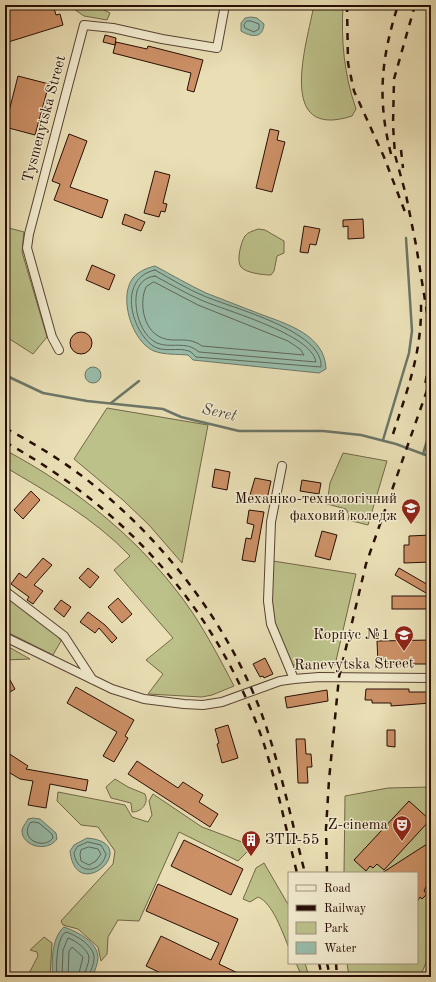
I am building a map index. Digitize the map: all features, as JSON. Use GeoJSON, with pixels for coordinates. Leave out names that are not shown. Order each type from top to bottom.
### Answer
{"type":"FeatureCollection","features":[{"type":"Feature","properties":{"kind":"street","name":"Tysmenytska Street"},"geometry":{"type":"LineString","coordinates":[[59,350],[52,337],[27,248],[29,234],[84,25],[112,28],[162,40],[217,48],[225,5]]}},
{"type":"Feature","properties":{"kind":"street"},"geometry":{"type":"LineString","coordinates":[[282,466],[272,522],[268,601],[271,624],[294,679]]}},
{"type":"Feature","properties":{"kind":"street"},"geometry":{"type":"LineString","coordinates":[[5,591],[64,636],[93,680]]}},
{"type":"Feature","properties":{"kind":"street","name":"Ranevytska Street"},"geometry":{"type":"LineString","coordinates":[[5,637],[118,691],[144,699],[198,705],[222,702],[280,681],[319,676],[431,678]]}},
{"type":"Feature","properties":{"kind":"green space"},"geometry":{"type":"Polygon","coordinates":[[[68,5],[94,5],[110,13],[107,20],[84,16],[68,5]]]}},
{"type":"Feature","properties":{"kind":"green space"},"geometry":{"type":"Polygon","coordinates":[[[314,5],[343,5],[342,32],[344,57],[356,109],[352,116],[328,120],[313,115],[304,102],[302,84],[303,63],[314,5]]]}},
{"type":"Feature","properties":{"kind":"green space"},"geometry":{"type":"Polygon","coordinates":[[[5,227],[24,232],[22,252],[47,337],[33,354],[5,336],[5,227]]]}},
{"type":"Feature","properties":{"kind":"green space"},"geometry":{"type":"Polygon","coordinates":[[[258,229],[265,230],[284,241],[284,253],[277,256],[274,271],[271,275],[251,272],[243,269],[240,264],[239,260],[243,239],[251,232],[258,229]]]}},
{"type":"Feature","properties":{"kind":"green space"},"geometry":{"type":"Polygon","coordinates":[[[107,408],[208,425],[182,563],[149,525],[124,501],[74,459],[107,408]]]}},
{"type":"Feature","properties":{"kind":"green space"},"geometry":{"type":"Polygon","coordinates":[[[5,450],[32,465],[84,500],[132,541],[154,563],[192,612],[209,639],[234,686],[212,695],[202,697],[148,694],[163,674],[146,660],[173,638],[114,570],[130,556],[87,518],[5,467],[5,450]]]}},
{"type":"Feature","properties":{"kind":"green space"},"geometry":{"type":"Polygon","coordinates":[[[343,453],[387,461],[368,525],[348,520],[349,515],[346,509],[327,504],[330,483],[343,453]]]}},
{"type":"Feature","properties":{"kind":"green space"},"geometry":{"type":"Polygon","coordinates":[[[273,561],[356,574],[335,665],[292,665],[273,625],[270,601],[273,561]]]}},
{"type":"Feature","properties":{"kind":"green space"},"geometry":{"type":"Polygon","coordinates":[[[5,596],[57,635],[61,641],[53,655],[5,631],[5,596]]]}},
{"type":"Feature","properties":{"kind":"green space"},"geometry":{"type":"Polygon","coordinates":[[[5,645],[7,646],[30,659],[5,660],[5,645]]]}},
{"type":"Feature","properties":{"kind":"green space"},"geometry":{"type":"Polygon","coordinates":[[[115,779],[128,787],[145,794],[146,801],[142,809],[132,812],[131,803],[111,798],[106,787],[115,779]]]}},
{"type":"Feature","properties":{"kind":"green space"},"geometry":{"type":"Polygon","coordinates":[[[431,787],[431,951],[420,977],[349,977],[347,964],[418,964],[418,872],[344,872],[345,796],[388,788],[431,787]]]}},
{"type":"Feature","properties":{"kind":"green space"},"geometry":{"type":"Polygon","coordinates":[[[58,792],[125,805],[132,817],[148,822],[152,815],[149,801],[153,794],[202,827],[250,845],[248,851],[238,861],[179,832],[139,921],[118,920],[108,937],[107,954],[101,961],[98,947],[78,929],[63,925],[61,921],[113,864],[115,851],[98,827],[81,825],[57,801],[58,792]]]}},
{"type":"Feature","properties":{"kind":"green space"},"geometry":{"type":"Polygon","coordinates":[[[264,863],[288,904],[288,946],[273,912],[263,900],[258,897],[250,902],[243,899],[256,868],[264,863]]]}},
{"type":"Feature","properties":{"kind":"green space"},"geometry":{"type":"Polygon","coordinates":[[[44,937],[52,943],[50,977],[27,977],[38,956],[37,952],[30,950],[44,937]]]}},
{"type":"Feature","properties":{"kind":"green space"},"geometry":{"type":"Polygon","coordinates":[[[296,964],[305,964],[309,977],[302,977],[296,964]]]}},
{"type":"Feature","properties":{"kind":"water"},"geometry":{"type":"Polygon","coordinates":[[[245,18],[257,18],[264,24],[263,29],[259,34],[249,35],[241,31],[241,23],[245,18]]]}},
{"type":"Feature","properties":{"kind":"water"},"geometry":{"type":"Polygon","coordinates":[[[155,266],[206,293],[282,322],[303,332],[319,347],[324,357],[326,369],[319,373],[193,360],[188,355],[167,354],[154,351],[146,346],[134,329],[127,307],[127,296],[129,286],[133,278],[143,270],[155,266]]]}},
{"type":"Feature","properties":{"kind":"water"},"geometry":{"type":"Polygon","coordinates":[[[93,367],[99,369],[101,375],[99,381],[93,383],[87,381],[85,375],[87,369],[93,367]]]}},
{"type":"Feature","properties":{"kind":"water"},"geometry":{"type":"Polygon","coordinates":[[[28,819],[40,819],[56,833],[57,839],[53,843],[42,847],[30,844],[26,841],[22,831],[23,826],[28,819]]]}},
{"type":"Feature","properties":{"kind":"water"},"geometry":{"type":"Polygon","coordinates":[[[87,838],[103,842],[110,850],[109,859],[102,867],[93,873],[83,873],[75,867],[70,851],[74,845],[87,838]]]}},
{"type":"Feature","properties":{"kind":"water"},"geometry":{"type":"Polygon","coordinates":[[[64,927],[86,938],[95,947],[98,958],[93,977],[53,977],[53,950],[57,937],[64,927]]]}},
{"type":"Feature","properties":{"kind":"building"},"geometry":{"type":"Polygon","coordinates":[[[5,5],[53,5],[56,15],[60,14],[63,25],[5,43],[5,5]]]}},
{"type":"Feature","properties":{"kind":"building"},"geometry":{"type":"Polygon","coordinates":[[[105,35],[116,38],[115,45],[103,42],[105,35]]]}},
{"type":"Feature","properties":{"kind":"building"},"geometry":{"type":"Polygon","coordinates":[[[116,42],[147,49],[148,46],[203,60],[194,92],[187,90],[191,73],[113,53],[116,42]]]}},
{"type":"Feature","properties":{"kind":"building"},"geometry":{"type":"Polygon","coordinates":[[[18,76],[49,84],[35,135],[5,127],[18,76]]]}},
{"type":"Feature","properties":{"kind":"building"},"geometry":{"type":"Polygon","coordinates":[[[270,129],[279,131],[277,140],[285,142],[272,192],[256,188],[270,129]]]}},
{"type":"Feature","properties":{"kind":"building"},"geometry":{"type":"Polygon","coordinates":[[[69,134],[87,141],[70,187],[108,200],[102,218],[54,200],[60,184],[52,181],[69,134]]]}},
{"type":"Feature","properties":{"kind":"building"},"geometry":{"type":"Polygon","coordinates":[[[155,171],[170,175],[163,203],[167,204],[165,212],[161,211],[159,217],[144,213],[155,171]]]}},
{"type":"Feature","properties":{"kind":"building"},"geometry":{"type":"Polygon","coordinates":[[[125,214],[145,222],[141,231],[122,224],[125,214]]]}},
{"type":"Feature","properties":{"kind":"building"},"geometry":{"type":"Polygon","coordinates":[[[363,219],[364,238],[348,239],[348,226],[343,227],[343,220],[363,219]]]}},
{"type":"Feature","properties":{"kind":"building"},"geometry":{"type":"Polygon","coordinates":[[[304,226],[320,229],[316,245],[310,244],[308,253],[300,252],[304,226]]]}},
{"type":"Feature","properties":{"kind":"building"},"geometry":{"type":"Polygon","coordinates":[[[92,265],[115,275],[109,290],[86,280],[92,265]]]}},
{"type":"Feature","properties":{"kind":"building"},"geometry":{"type":"Polygon","coordinates":[[[77,332],[85,332],[92,339],[92,347],[85,354],[77,354],[70,347],[70,339],[77,332]]]}},
{"type":"Feature","properties":{"kind":"building"},"geometry":{"type":"Polygon","coordinates":[[[215,469],[230,472],[227,490],[212,487],[215,469]]]}},
{"type":"Feature","properties":{"kind":"building"},"geometry":{"type":"Polygon","coordinates":[[[255,478],[271,481],[267,499],[250,495],[255,478]]]}},
{"type":"Feature","properties":{"kind":"building"},"geometry":{"type":"Polygon","coordinates":[[[302,480],[321,483],[319,494],[300,491],[302,480]]]}},
{"type":"Feature","properties":{"kind":"building"},"geometry":{"type":"Polygon","coordinates":[[[31,491],[40,500],[23,519],[14,510],[31,491]]]}},
{"type":"Feature","properties":{"kind":"building"},"geometry":{"type":"Polygon","coordinates":[[[249,510],[264,512],[255,562],[242,560],[246,538],[251,539],[254,525],[247,523],[249,510]]]}},
{"type":"Feature","properties":{"kind":"building"},"geometry":{"type":"Polygon","coordinates":[[[322,531],[337,535],[330,560],[315,556],[322,531]]]}},
{"type":"Feature","properties":{"kind":"building"},"geometry":{"type":"Polygon","coordinates":[[[431,535],[431,562],[404,563],[404,545],[409,545],[409,536],[431,535]]]}},
{"type":"Feature","properties":{"kind":"building"},"geometry":{"type":"Polygon","coordinates":[[[43,558],[52,565],[34,585],[43,591],[33,604],[27,600],[29,597],[11,584],[19,573],[26,578],[43,558]]]}},
{"type":"Feature","properties":{"kind":"building"},"geometry":{"type":"Polygon","coordinates":[[[88,568],[99,577],[90,588],[79,578],[88,568]]]}},
{"type":"Feature","properties":{"kind":"building"},"geometry":{"type":"Polygon","coordinates":[[[399,568],[430,586],[426,593],[395,575],[399,568]]]}},
{"type":"Feature","properties":{"kind":"building"},"geometry":{"type":"Polygon","coordinates":[[[392,596],[431,596],[431,609],[392,609],[392,596]]]}},
{"type":"Feature","properties":{"kind":"building"},"geometry":{"type":"Polygon","coordinates":[[[118,598],[132,614],[122,623],[108,607],[118,598]]]}},
{"type":"Feature","properties":{"kind":"building"},"geometry":{"type":"Polygon","coordinates":[[[61,600],[71,607],[64,617],[54,609],[61,600]]]}},
{"type":"Feature","properties":{"kind":"building"},"geometry":{"type":"Polygon","coordinates":[[[88,612],[105,625],[117,638],[112,643],[99,628],[95,633],[80,622],[88,612]]]}},
{"type":"Feature","properties":{"kind":"building","name":"Корпус №1"},"geometry":{"type":"Polygon","coordinates":[[[431,640],[431,664],[378,664],[377,641],[431,640]]]}},
{"type":"Feature","properties":{"kind":"building"},"geometry":{"type":"Polygon","coordinates":[[[265,658],[273,674],[264,678],[263,676],[260,677],[253,664],[265,658]]]}},
{"type":"Feature","properties":{"kind":"building"},"geometry":{"type":"Polygon","coordinates":[[[5,671],[15,689],[5,695],[5,671]]]}},
{"type":"Feature","properties":{"kind":"building"},"geometry":{"type":"Polygon","coordinates":[[[76,687],[134,720],[125,736],[128,738],[114,762],[103,756],[117,732],[67,703],[76,687]]]}},
{"type":"Feature","properties":{"kind":"building"},"geometry":{"type":"Polygon","coordinates":[[[366,689],[409,689],[409,692],[431,692],[431,703],[391,706],[391,703],[372,703],[372,700],[365,700],[366,689]]]}},
{"type":"Feature","properties":{"kind":"building"},"geometry":{"type":"Polygon","coordinates":[[[327,690],[328,701],[287,708],[285,697],[327,690]]]}},
{"type":"Feature","properties":{"kind":"building"},"geometry":{"type":"Polygon","coordinates":[[[228,725],[238,758],[222,763],[215,729],[228,725]]]}},
{"type":"Feature","properties":{"kind":"building"},"geometry":{"type":"Polygon","coordinates":[[[387,730],[395,730],[395,747],[387,746],[387,730]]]}},
{"type":"Feature","properties":{"kind":"building"},"geometry":{"type":"Polygon","coordinates":[[[296,739],[305,739],[306,754],[311,754],[312,767],[307,767],[308,783],[298,783],[296,739]]]}},
{"type":"Feature","properties":{"kind":"building"},"geometry":{"type":"Polygon","coordinates":[[[5,751],[28,766],[26,769],[88,780],[86,791],[50,784],[46,808],[28,805],[33,781],[20,779],[5,770],[5,751]]]}},
{"type":"Feature","properties":{"kind":"building"},"geometry":{"type":"Polygon","coordinates":[[[137,761],[178,788],[183,782],[203,795],[199,802],[218,814],[210,827],[128,774],[137,761]]]}},
{"type":"Feature","properties":{"kind":"building"},"geometry":{"type":"Polygon","coordinates":[[[409,801],[430,820],[384,870],[377,864],[373,868],[370,866],[366,871],[354,860],[409,801]]]}},
{"type":"Feature","properties":{"kind":"building"},"geometry":{"type":"Polygon","coordinates":[[[184,840],[243,869],[231,895],[171,866],[184,840]]]}},
{"type":"Feature","properties":{"kind":"building"},"geometry":{"type":"Polygon","coordinates":[[[427,844],[431,852],[431,877],[424,891],[427,894],[422,899],[420,897],[418,900],[418,872],[384,872],[427,844]]]}},
{"type":"Feature","properties":{"kind":"building"},"geometry":{"type":"Polygon","coordinates":[[[158,884],[238,919],[219,964],[246,977],[169,977],[146,966],[161,936],[211,960],[219,943],[146,911],[158,884]]]}},
{"type":"Feature","properties":{"kind":"waterway"},"geometry":{"type":"LineString","coordinates":[[383,440],[409,353],[412,331],[406,238]]}},
{"type":"Feature","properties":{"kind":"waterway","name":"Seret"},"geometry":{"type":"LineString","coordinates":[[5,373],[9,377],[43,393],[87,401],[163,409],[181,417],[239,431],[323,431],[361,435],[396,444],[431,457]]}},
{"type":"Feature","properties":{"kind":"waterway"},"geometry":{"type":"LineString","coordinates":[[111,403],[139,381]]}},
{"type":"Feature","properties":{"kind":"waterway"},"geometry":{"type":"LineString","coordinates":[[423,454],[428,437]]}},
{"type":"Feature","properties":{"kind":"railway"},"geometry":{"type":"LineString","coordinates":[[347,5],[348,63],[354,91],[384,157],[405,212]]}},
{"type":"Feature","properties":{"kind":"railway"},"geometry":{"type":"LineString","coordinates":[[391,154],[384,115],[383,79],[388,43],[398,5]]}},
{"type":"Feature","properties":{"kind":"railway"},"geometry":{"type":"LineString","coordinates":[[415,5],[394,79],[393,125],[395,155],[406,195],[416,245],[430,331],[430,354],[425,386]]}},
{"type":"Feature","properties":{"kind":"railway"},"geometry":{"type":"LineString","coordinates":[[401,150],[403,168]]}},
{"type":"Feature","properties":{"kind":"railway"},"geometry":{"type":"LineString","coordinates":[[393,434],[409,385],[417,354],[421,321],[421,303]]}},
{"type":"Feature","properties":{"kind":"railway"},"geometry":{"type":"LineString","coordinates":[[327,872],[326,829],[329,780],[339,677],[366,564],[431,379]]}},
{"type":"Feature","properties":{"kind":"railway"},"geometry":{"type":"LineString","coordinates":[[5,428],[74,470],[122,510],[148,535],[171,561],[213,618],[231,648],[261,712],[280,772],[305,872]]}},
{"type":"Feature","properties":{"kind":"railway"},"geometry":{"type":"LineString","coordinates":[[5,442],[49,469],[90,498],[128,531],[162,567],[193,606],[220,648],[244,693],[263,741],[277,790],[297,872]]}},
{"type":"Feature","properties":{"kind":"railway"},"geometry":{"type":"LineString","coordinates":[[319,964],[322,977]]}},
{"type":"Feature","properties":{"kind":"railway"},"geometry":{"type":"LineString","coordinates":[[327,964],[330,977]]}},
{"type":"Feature","properties":{"kind":"railway"},"geometry":{"type":"LineString","coordinates":[[336,964],[337,977]]}},
{"type":"Feature","properties":{"kind":"place","name":"Механіко-технологічний фаховий коледж"},"geometry":{"type":"Point","coordinates":[411,525]}},
{"type":"Feature","properties":{"kind":"place","name":"Корпус №1"},"geometry":{"type":"Point","coordinates":[404,652]}},
{"type":"Feature","properties":{"kind":"place","name":"Z-cinema"},"geometry":{"type":"Point","coordinates":[402,842]}},
{"type":"Feature","properties":{"kind":"place","name":"ЗТП-55"},"geometry":{"type":"Point","coordinates":[251,857]}}]}
